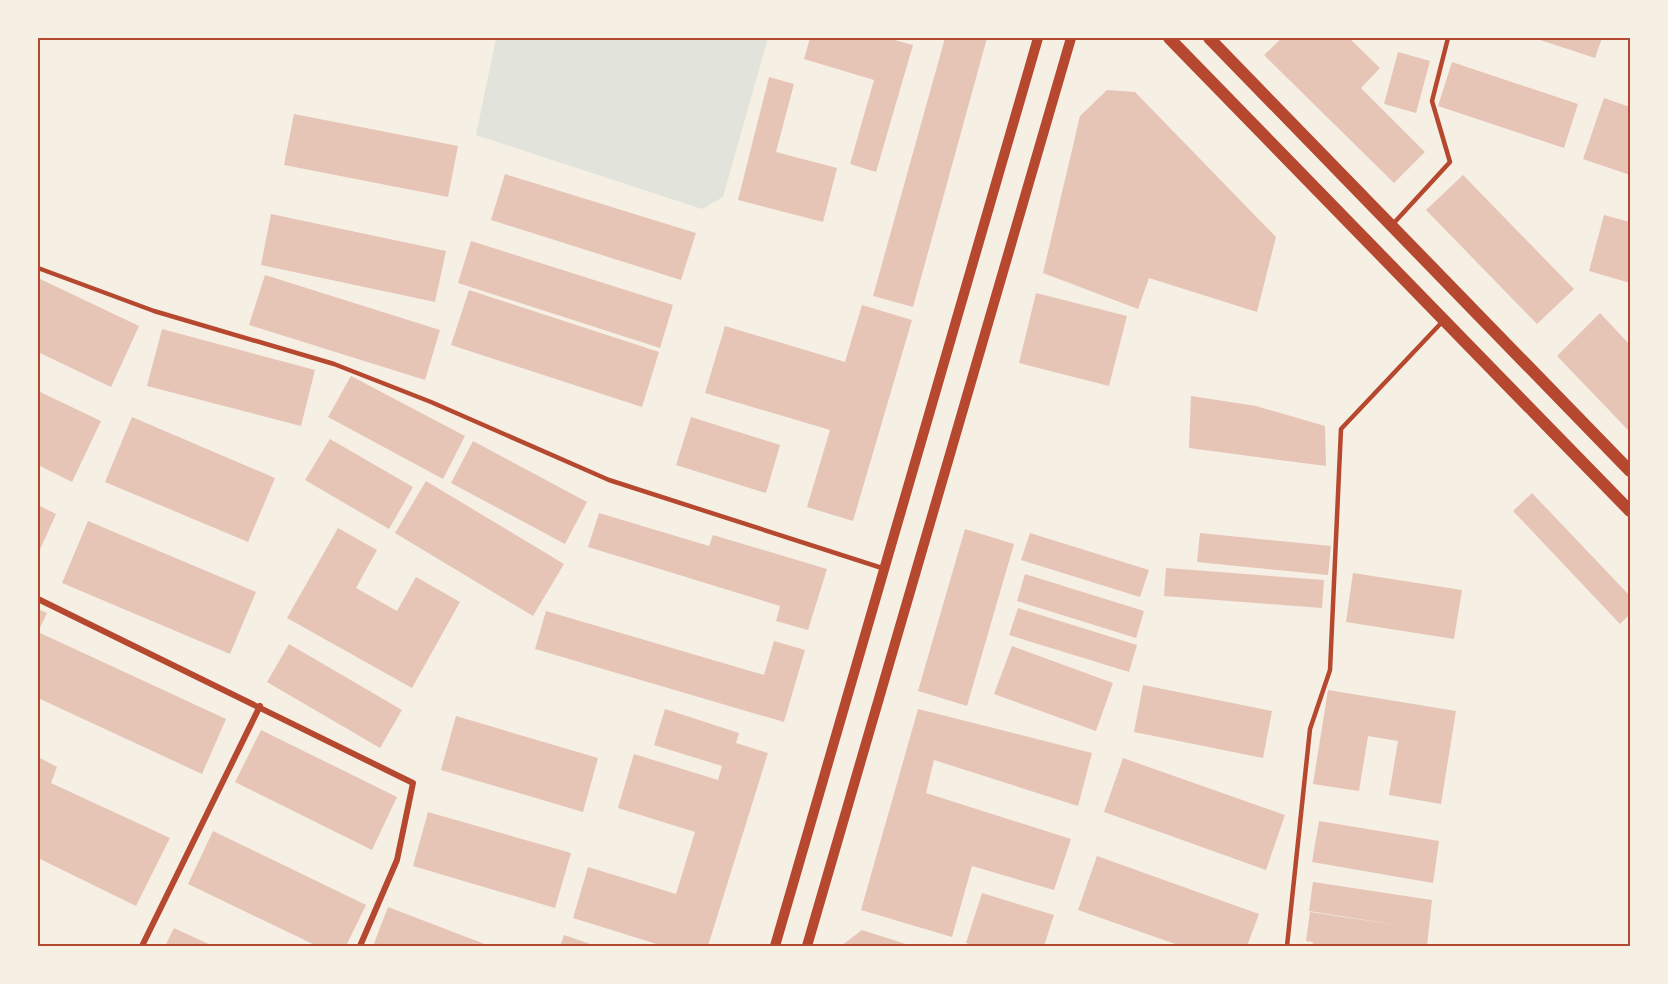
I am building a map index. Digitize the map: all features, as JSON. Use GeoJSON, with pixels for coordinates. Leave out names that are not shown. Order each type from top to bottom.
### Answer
{"type":"FeatureCollection","features":[{"type":"Feature","properties":{"kind":"main road"},"geometry":{"type":"LineString","coordinates":[[1170,38],[1630,511]]}},
{"type":"Feature","properties":{"kind":"main road"},"geometry":{"type":"LineString","coordinates":[[1209,38],[1630,471]]}},
{"type":"Feature","properties":{"kind":"street"},"geometry":{"type":"LineString","coordinates":[[776,946],[1038,38]]}},
{"type":"Feature","properties":{"kind":"street"},"geometry":{"type":"LineString","coordinates":[[807,946],[1071,38]]}},
{"type":"Feature","properties":{"kind":"street"},"geometry":{"type":"LineString","coordinates":[[38,599],[413,783],[398,860],[360,946]]}},
{"type":"Feature","properties":{"kind":"street"},"geometry":{"type":"LineString","coordinates":[[142,946],[260,706]]}},
{"type":"Feature","properties":{"kind":"lane"},"geometry":{"type":"LineString","coordinates":[[1392,225],[1450,162],[1432,101],[1448,38]]}},
{"type":"Feature","properties":{"kind":"lane"},"geometry":{"type":"LineString","coordinates":[[38,268],[154,311],[334,364],[431,402],[609,480],[885,568]]}},
{"type":"Feature","properties":{"kind":"lane"},"geometry":{"type":"LineString","coordinates":[[1287,946],[1310,729],[1330,670],[1341,429],[1445,320]]}},
{"type":"Feature","properties":{"kind":"shaded area"},"geometry":{"type":"Polygon","coordinates":[[[496,38],[768,38],[723,197],[702,209],[476,135],[496,38]]]}},
{"type":"Feature","properties":{"kind":"building"},"geometry":{"type":"Polygon","coordinates":[[[810,38],[887,38],[913,45],[876,172],[850,164],[874,80],[804,59],[810,38]]]}},
{"type":"Feature","properties":{"kind":"building"},"geometry":{"type":"Polygon","coordinates":[[[945,38],[987,38],[913,307],[873,296],[945,38]]]}},
{"type":"Feature","properties":{"kind":"building"},"geometry":{"type":"Polygon","coordinates":[[[1282,38],[1349,38],[1380,68],[1361,88],[1425,152],[1394,183],[1264,55],[1282,38]]]}},
{"type":"Feature","properties":{"kind":"building"},"geometry":{"type":"Polygon","coordinates":[[[1534,38],[1602,38],[1595,58],[1534,38]]]}},
{"type":"Feature","properties":{"kind":"building"},"geometry":{"type":"Polygon","coordinates":[[[1398,52],[1430,61],[1416,113],[1384,104],[1398,52]]]}},
{"type":"Feature","properties":{"kind":"building"},"geometry":{"type":"Polygon","coordinates":[[[1452,62],[1578,104],[1564,148],[1438,106],[1452,62]]]}},
{"type":"Feature","properties":{"kind":"building"},"geometry":{"type":"Polygon","coordinates":[[[769,77],[794,84],[776,152],[837,168],[823,222],[738,200],[769,77]]]}},
{"type":"Feature","properties":{"kind":"building"},"geometry":{"type":"Polygon","coordinates":[[[1107,90],[1135,92],[1276,237],[1257,312],[1149,278],[1138,309],[1043,273],[1080,116],[1107,90]]]}},
{"type":"Feature","properties":{"kind":"building"},"geometry":{"type":"Polygon","coordinates":[[[1604,98],[1630,107],[1630,175],[1583,159],[1604,98]]]}},
{"type":"Feature","properties":{"kind":"building"},"geometry":{"type":"Polygon","coordinates":[[[294,114],[458,146],[448,197],[284,165],[294,114]]]}},
{"type":"Feature","properties":{"kind":"building"},"geometry":{"type":"Polygon","coordinates":[[[505,174],[696,233],[681,280],[491,220],[505,174]]]}},
{"type":"Feature","properties":{"kind":"building"},"geometry":{"type":"Polygon","coordinates":[[[1463,175],[1574,289],[1537,324],[1426,210],[1463,175]]]}},
{"type":"Feature","properties":{"kind":"building"},"geometry":{"type":"Polygon","coordinates":[[[271,214],[446,251],[435,302],[261,265],[271,214]]]}},
{"type":"Feature","properties":{"kind":"building"},"geometry":{"type":"Polygon","coordinates":[[[1604,215],[1630,222],[1630,283],[1589,271],[1604,215]]]}},
{"type":"Feature","properties":{"kind":"building"},"geometry":{"type":"Polygon","coordinates":[[[471,241],[673,305],[660,348],[458,283],[471,241]]]}},
{"type":"Feature","properties":{"kind":"building"},"geometry":{"type":"Polygon","coordinates":[[[265,275],[440,330],[425,380],[249,325],[265,275]]]}},
{"type":"Feature","properties":{"kind":"building"},"geometry":{"type":"Polygon","coordinates":[[[38,278],[139,326],[111,387],[38,352],[38,278]]]}},
{"type":"Feature","properties":{"kind":"building"},"geometry":{"type":"Polygon","coordinates":[[[469,290],[659,352],[642,407],[451,345],[469,290]]]}},
{"type":"Feature","properties":{"kind":"building"},"geometry":{"type":"Polygon","coordinates":[[[1036,293],[1127,316],[1109,386],[1019,363],[1036,293]]]}},
{"type":"Feature","properties":{"kind":"building"},"geometry":{"type":"Polygon","coordinates":[[[862,305],[912,320],[853,521],[807,507],[830,430],[705,393],[725,326],[845,362],[862,305]]]}},
{"type":"Feature","properties":{"kind":"building"},"geometry":{"type":"Polygon","coordinates":[[[1600,313],[1630,345],[1630,432],[1557,356],[1600,313]]]}},
{"type":"Feature","properties":{"kind":"building"},"geometry":{"type":"Polygon","coordinates":[[[162,329],[315,370],[301,426],[147,386],[162,329]]]}},
{"type":"Feature","properties":{"kind":"building"},"geometry":{"type":"Polygon","coordinates":[[[351,376],[465,436],[443,479],[328,417],[351,376]]]}},
{"type":"Feature","properties":{"kind":"building"},"geometry":{"type":"Polygon","coordinates":[[[38,391],[101,421],[72,482],[38,465],[38,391]]]}},
{"type":"Feature","properties":{"kind":"building"},"geometry":{"type":"Polygon","coordinates":[[[1191,396],[1256,406],[1325,426],[1326,466],[1189,448],[1191,396]]]}},
{"type":"Feature","properties":{"kind":"building"},"geometry":{"type":"Polygon","coordinates":[[[132,417],[275,478],[248,542],[105,482],[132,417]]]}},
{"type":"Feature","properties":{"kind":"building"},"geometry":{"type":"Polygon","coordinates":[[[691,417],[780,445],[766,493],[676,465],[691,417]]]}},
{"type":"Feature","properties":{"kind":"building"},"geometry":{"type":"Polygon","coordinates":[[[330,439],[413,487],[389,529],[305,480],[330,439]]]}},
{"type":"Feature","properties":{"kind":"building"},"geometry":{"type":"Polygon","coordinates":[[[473,441],[587,502],[565,544],[451,483],[473,441]]]}},
{"type":"Feature","properties":{"kind":"building"},"geometry":{"type":"Polygon","coordinates":[[[426,481],[564,564],[533,616],[395,533],[426,481]]]}},
{"type":"Feature","properties":{"kind":"building"},"geometry":{"type":"Polygon","coordinates":[[[1532,493],[1630,596],[1630,614],[1620,624],[1513,511],[1532,493]]]}},
{"type":"Feature","properties":{"kind":"building"},"geometry":{"type":"Polygon","coordinates":[[[38,505],[56,514],[38,554],[38,505]]]}},
{"type":"Feature","properties":{"kind":"building"},"geometry":{"type":"Polygon","coordinates":[[[599,513],[709,546],[713,535],[827,569],[808,630],[776,621],[780,606],[588,547],[599,513]]]}},
{"type":"Feature","properties":{"kind":"building"},"geometry":{"type":"Polygon","coordinates":[[[88,521],[256,592],[230,654],[62,583],[88,521]]]}},
{"type":"Feature","properties":{"kind":"building"},"geometry":{"type":"Polygon","coordinates":[[[338,528],[377,550],[356,588],[397,611],[416,577],[460,602],[412,688],[287,618],[338,528]]]}},
{"type":"Feature","properties":{"kind":"building"},"geometry":{"type":"Polygon","coordinates":[[[965,529],[1014,544],[967,706],[918,691],[965,529]]]}},
{"type":"Feature","properties":{"kind":"building"},"geometry":{"type":"Polygon","coordinates":[[[1030,533],[1149,570],[1140,597],[1021,560],[1030,533]]]}},
{"type":"Feature","properties":{"kind":"building"},"geometry":{"type":"Polygon","coordinates":[[[1200,533],[1331,546],[1328,575],[1197,562],[1200,533]]]}},
{"type":"Feature","properties":{"kind":"building"},"geometry":{"type":"Polygon","coordinates":[[[1166,568],[1324,580],[1322,608],[1164,596],[1166,568]]]}},
{"type":"Feature","properties":{"kind":"building"},"geometry":{"type":"Polygon","coordinates":[[[1353,573],[1462,590],[1454,639],[1346,622],[1353,573]]]}},
{"type":"Feature","properties":{"kind":"building"},"geometry":{"type":"Polygon","coordinates":[[[1025,574],[1144,611],[1136,638],[1017,601],[1025,574]]]}},
{"type":"Feature","properties":{"kind":"building"},"geometry":{"type":"Polygon","coordinates":[[[1018,608],[1137,645],[1129,672],[1009,635],[1018,608]]]}},
{"type":"Feature","properties":{"kind":"building"},"geometry":{"type":"Polygon","coordinates":[[[38,609],[47,613],[38,632],[38,609]]]}},
{"type":"Feature","properties":{"kind":"building"},"geometry":{"type":"Polygon","coordinates":[[[546,611],[764,675],[774,641],[805,650],[784,722],[535,649],[546,611]]]}},
{"type":"Feature","properties":{"kind":"building"},"geometry":{"type":"Polygon","coordinates":[[[38,632],[226,719],[202,774],[38,698],[38,632]]]}},
{"type":"Feature","properties":{"kind":"building"},"geometry":{"type":"Polygon","coordinates":[[[289,644],[402,710],[380,748],[267,682],[289,644]]]}},
{"type":"Feature","properties":{"kind":"building"},"geometry":{"type":"Polygon","coordinates":[[[1012,646],[1113,683],[1096,731],[994,694],[1012,646]]]}},
{"type":"Feature","properties":{"kind":"building"},"geometry":{"type":"Polygon","coordinates":[[[1143,685],[1272,711],[1263,758],[1134,732],[1143,685]]]}},
{"type":"Feature","properties":{"kind":"building"},"geometry":{"type":"Polygon","coordinates":[[[1328,690],[1456,711],[1441,804],[1389,795],[1398,741],[1368,736],[1359,791],[1313,784],[1328,690]]]}},
{"type":"Feature","properties":{"kind":"building"},"geometry":{"type":"Polygon","coordinates":[[[665,709],[739,733],[736,743],[768,753],[708,946],[663,946],[573,918],[588,867],[676,894],[695,832],[618,808],[634,754],[718,780],[722,766],[654,745],[665,709]]]}},
{"type":"Feature","properties":{"kind":"building"},"geometry":{"type":"Polygon","coordinates":[[[918,709],[1092,753],[1078,806],[934,760],[926,793],[1071,839],[1054,890],[972,866],[952,937],[861,910],[918,709]]]}},
{"type":"Feature","properties":{"kind":"building"},"geometry":{"type":"Polygon","coordinates":[[[456,716],[598,758],[583,812],[441,770],[456,716]]]}},
{"type":"Feature","properties":{"kind":"building"},"geometry":{"type":"Polygon","coordinates":[[[261,730],[397,797],[372,850],[235,782],[261,730]]]}},
{"type":"Feature","properties":{"kind":"building"},"geometry":{"type":"Polygon","coordinates":[[[38,757],[57,767],[51,783],[170,838],[136,906],[38,858],[38,757]]]}},
{"type":"Feature","properties":{"kind":"building"},"geometry":{"type":"Polygon","coordinates":[[[1123,758],[1285,815],[1266,870],[1104,812],[1123,758]]]}},
{"type":"Feature","properties":{"kind":"building"},"geometry":{"type":"Polygon","coordinates":[[[428,812],[571,853],[555,908],[413,866],[428,812]]]}},
{"type":"Feature","properties":{"kind":"building"},"geometry":{"type":"Polygon","coordinates":[[[1319,821],[1439,841],[1433,883],[1312,862],[1319,821]]]}},
{"type":"Feature","properties":{"kind":"building"},"geometry":{"type":"Polygon","coordinates":[[[213,831],[366,905],[346,946],[317,946],[188,884],[213,831]]]}},
{"type":"Feature","properties":{"kind":"building"},"geometry":{"type":"Polygon","coordinates":[[[1097,856],[1259,914],[1247,946],[1181,946],[1078,910],[1097,856]]]}},
{"type":"Feature","properties":{"kind":"building"},"geometry":{"type":"Polygon","coordinates":[[[1313,882],[1432,900],[1427,946],[1312,946],[1313,942],[1306,941],[1310,912],[1403,926],[1309,911],[1313,882]]]}},
{"type":"Feature","properties":{"kind":"building"},"geometry":{"type":"Polygon","coordinates":[[[982,893],[1054,915],[1044,946],[976,946],[966,943],[982,893]]]}},
{"type":"Feature","properties":{"kind":"building"},"geometry":{"type":"Polygon","coordinates":[[[388,907],[490,946],[373,946],[388,907]]]}},
{"type":"Feature","properties":{"kind":"building"},"geometry":{"type":"Polygon","coordinates":[[[174,928],[213,946],[165,946],[174,928]]]}},
{"type":"Feature","properties":{"kind":"building"},"geometry":{"type":"Polygon","coordinates":[[[862,930],[912,946],[841,946],[862,930]]]}},
{"type":"Feature","properties":{"kind":"building"},"geometry":{"type":"Polygon","coordinates":[[[564,935],[596,946],[560,946],[564,935]]]}}]}
